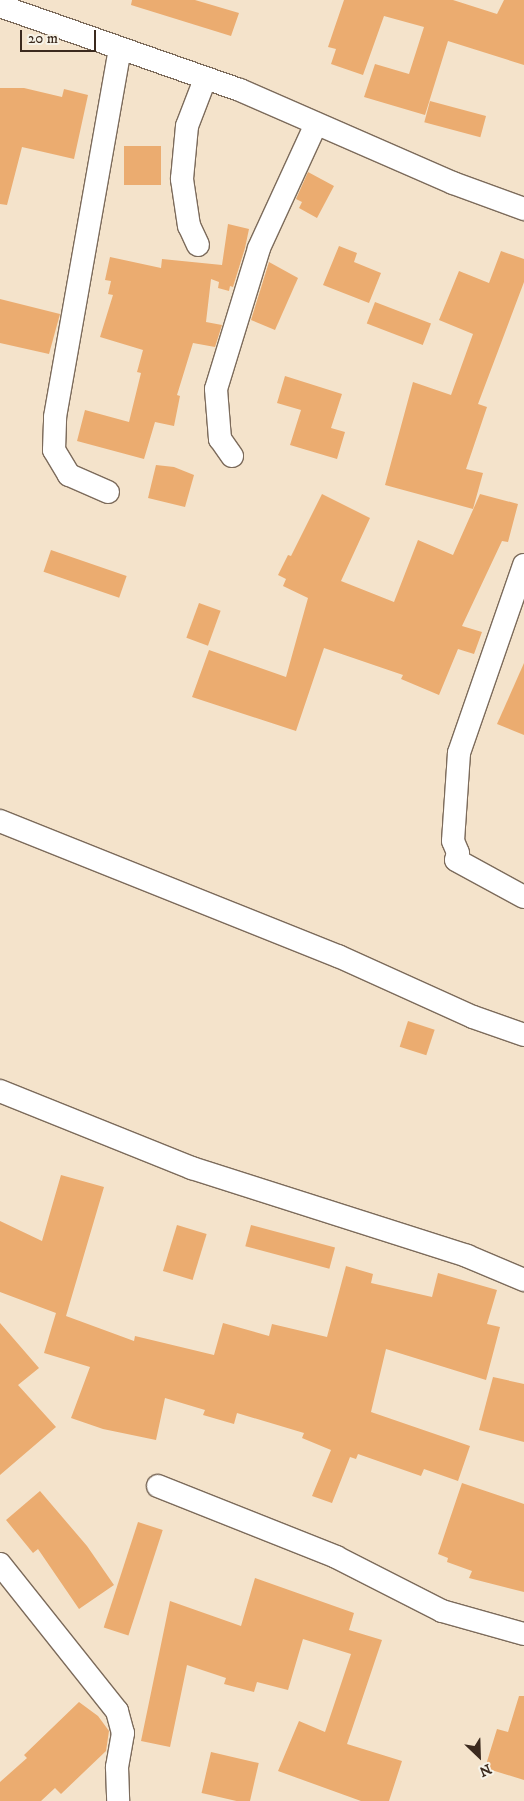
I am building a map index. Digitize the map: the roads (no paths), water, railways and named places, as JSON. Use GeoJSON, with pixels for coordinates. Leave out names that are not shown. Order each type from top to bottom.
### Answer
{"type":"FeatureCollection","features":[{"type":"Feature","properties":{"kind":"street"},"geometry":{"type":"LineString","coordinates":[[0,6],[205,79],[453,183],[524,209]]}},
{"type":"Feature","properties":{"kind":"street"},"geometry":{"type":"LineString","coordinates":[[108,492],[69,475],[54,450],[54,417],[120,50]]}},
{"type":"Feature","properties":{"kind":"street"},"geometry":{"type":"LineString","coordinates":[[198,245],[189,226],[182,179],[183,154],[187,126],[205,79]]}},
{"type":"Feature","properties":{"kind":"street"},"geometry":{"type":"LineString","coordinates":[[232,456],[220,439],[216,389],[259,248],[316,124]]}},
{"type":"Feature","properties":{"kind":"street"},"geometry":{"type":"LineString","coordinates":[[524,565],[459,753],[453,841],[458,853],[456,860],[524,898]]}},
{"type":"Feature","properties":{"kind":"street"},"geometry":{"type":"LineString","coordinates":[[0,821],[338,956],[473,1018],[524,1035]]}},
{"type":"Feature","properties":{"kind":"street"},"geometry":{"type":"LineString","coordinates":[[0,1091],[192,1168],[467,1256],[524,1280]]}},
{"type":"Feature","properties":{"kind":"street"},"geometry":{"type":"LineString","coordinates":[[158,1486],[336,1557],[442,1611],[524,1634]]}},
{"type":"Feature","properties":{"kind":"street"},"geometry":{"type":"LineString","coordinates":[[0,1564],[117,1711],[123,1733],[116,1766],[118,1801]]}}]}
